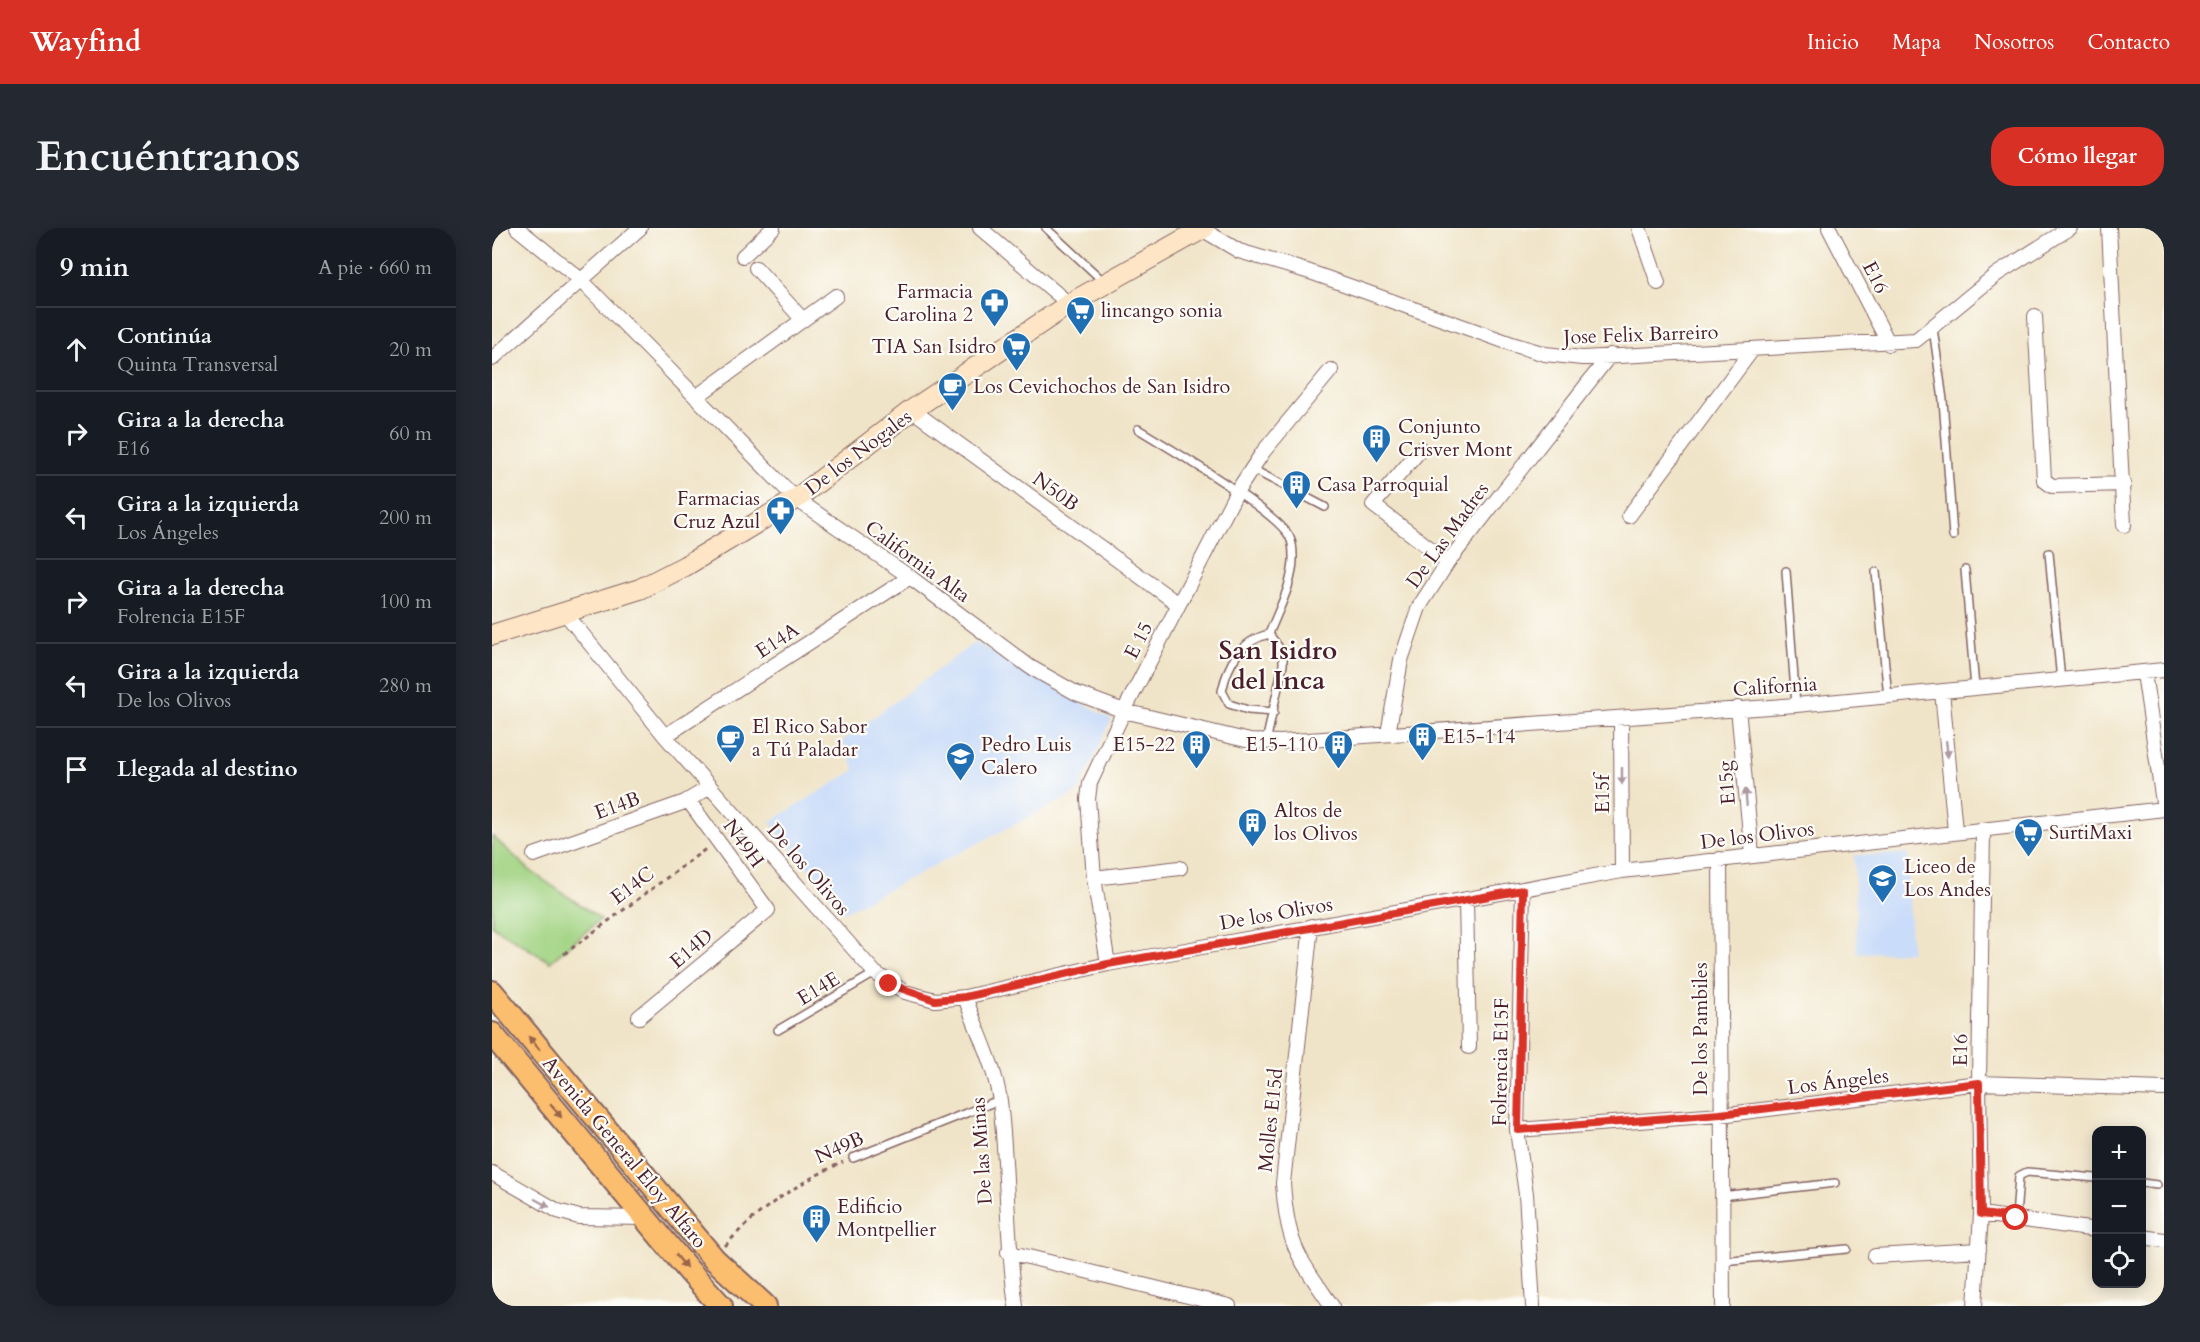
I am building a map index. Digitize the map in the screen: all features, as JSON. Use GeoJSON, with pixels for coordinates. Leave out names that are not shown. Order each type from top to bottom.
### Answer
{"type":"FeatureCollection","features":[{"type":"Feature","properties":{"kind":"main road","name":"Avenida General Eloy Alfaro"},"geometry":{"type":"LineString","coordinates":[[492,992],[714,1259],[758,1299],[773,1306]]}},
{"type":"Feature","properties":{"kind":"main road","name":"Avenida General Eloy Alfaro"},"geometry":{"type":"LineString","coordinates":[[492,1034],[721,1306]]}},
{"type":"Feature","properties":{"kind":"street","name":"California Alta"},"geometry":{"type":"LineString","coordinates":[[517,228],[581,280],[796,499],[910,577],[988,638],[1037,672],[1076,693],[1124,711],[1266,742],[1388,734]]}},
{"type":"Feature","properties":{"kind":"street"},"geometry":{"type":"LineString","coordinates":[[492,359],[640,228]]}},
{"type":"Feature","properties":{"kind":"street"},"geometry":{"type":"LineString","coordinates":[[743,256],[773,228]]}},
{"type":"Feature","properties":{"kind":"street"},"geometry":{"type":"LineString","coordinates":[[980,228],[1069,304]]}},
{"type":"Feature","properties":{"kind":"street","name":"De los Nogales"},"geometry":{"type":"LineString","coordinates":[[492,635],[640,589],[685,566],[796,499],[912,410],[1069,304],[1202,228]]}},
{"type":"Feature","properties":{"kind":"street","name":"Jose Felix Barreiro"},"geometry":{"type":"LineString","coordinates":[[1202,228],[1239,251],[1310,272],[1532,351],[1566,358],[1889,344],[1916,340],[1997,274],[2070,228]]}},
{"type":"Feature","properties":{"kind":"street"},"geometry":{"type":"LineString","coordinates":[[1640,228],[1658,283]]}},
{"type":"Feature","properties":{"kind":"street","name":"E16"},"geometry":{"type":"LineString","coordinates":[[1829,228],[1889,344]]}},
{"type":"Feature","properties":{"kind":"street"},"geometry":{"type":"LineString","coordinates":[[2109,228],[2124,484],[2124,525]]}},
{"type":"Feature","properties":{"kind":"street"},"geometry":{"type":"LineString","coordinates":[[756,268],[803,320]]}},
{"type":"Feature","properties":{"kind":"street"},"geometry":{"type":"LineString","coordinates":[[696,397],[836,296]]}},
{"type":"Feature","properties":{"kind":"street"},"geometry":{"type":"LineString","coordinates":[[2035,316],[2044,480],[2052,486],[2124,484]]}},
{"type":"Feature","properties":{"kind":"street"},"geometry":{"type":"LineString","coordinates":[[1629,516],[1752,350]]}},
{"type":"Feature","properties":{"kind":"street","name":"De Las Madres"},"geometry":{"type":"LineString","coordinates":[[1388,734],[1401,660],[1415,618],[1424,600],[1448,562],[1610,355]]}},
{"type":"Feature","properties":{"kind":"street","name":"E 15"},"geometry":{"type":"LineString","coordinates":[[1108,964],[1094,878],[1089,791],[1124,711],[1236,493],[1263,452],[1331,370]]}},
{"type":"Feature","properties":{"kind":"street","name":"N50B"},"geometry":{"type":"LineString","coordinates":[[912,410],[1178,604]]}},
{"type":"Feature","properties":{"kind":"street"},"geometry":{"type":"LineString","coordinates":[[1421,449],[1373,505],[1448,562]]}},
{"type":"Feature","properties":{"kind":"street","name":"E14A"},"geometry":{"type":"LineString","coordinates":[[664,736],[910,577]]}},
{"type":"Feature","properties":{"kind":"street","name":"De los Olivos"},"geometry":{"type":"LineString","coordinates":[[565,614],[664,736],[875,973],[905,992],[935,1000],[965,997],[1108,964],[1622,871],[2164,809]]}},
{"type":"Feature","properties":{"kind":"street","name":"California"},"geometry":{"type":"LineString","coordinates":[[1388,734],[1796,705],[2164,670]]}},
{"type":"Feature","properties":{"kind":"street"},"geometry":{"type":"LineString","coordinates":[[2144,673],[2164,809]]}},
{"type":"Feature","properties":{"kind":"street"},"geometry":{"type":"LineString","coordinates":[[1942,691],[1956,831]]}},
{"type":"Feature","properties":{"kind":"street","name":"E15g"},"geometry":{"type":"LineString","coordinates":[[1738,708],[1752,855]]}},
{"type":"Feature","properties":{"kind":"street","name":"E15f"},"geometry":{"type":"LineString","coordinates":[[1621,718],[1622,871]]}},
{"type":"Feature","properties":{"kind":"street","name":"E14B"},"geometry":{"type":"LineString","coordinates":[[534,855],[687,800],[710,787]]}},
{"type":"Feature","properties":{"kind":"street","name":"N49H"},"geometry":{"type":"LineString","coordinates":[[687,800],[768,910]]}},
{"type":"Feature","properties":{"kind":"street","name":"E16"},"geometry":{"type":"LineString","coordinates":[[1975,1306],[1981,1214],[1979,1083],[1983,831]]}},
{"type":"Feature","properties":{"kind":"street","name":"De los Pambiles"},"geometry":{"type":"LineString","coordinates":[[1720,860],[1723,1306]]}},
{"type":"Feature","properties":{"kind":"street"},"geometry":{"type":"LineString","coordinates":[[1094,878],[1180,868]]}},
{"type":"Feature","properties":{"kind":"street","name":"Folrencia E15F"},"geometry":{"type":"LineString","coordinates":[[1523,890],[1518,1130],[1526,1194],[1533,1306]]}},
{"type":"Feature","properties":{"kind":"street"},"geometry":{"type":"LineString","coordinates":[[1466,899],[1469,1047]]}},
{"type":"Feature","properties":{"kind":"street","name":"E14D"},"geometry":{"type":"LineString","coordinates":[[639,1017],[768,910]]}},
{"type":"Feature","properties":{"kind":"street","name":"Molles E15d"},"geometry":{"type":"LineString","coordinates":[[1311,926],[1283,1183],[1286,1219],[1297,1255],[1332,1306]]}},
{"type":"Feature","properties":{"kind":"street","name":"De las Minas"},"geometry":{"type":"LineString","coordinates":[[965,997],[993,1075],[999,1100],[1008,1252],[1016,1306]]}},
{"type":"Feature","properties":{"kind":"street","name":"Los Ángeles"},"geometry":{"type":"LineString","coordinates":[[1518,1130],[1720,1114],[1979,1083],[2164,1089]]}},
{"type":"Feature","properties":{"kind":"street"},"geometry":{"type":"LineString","coordinates":[[492,1173],[558,1211],[579,1217],[646,1218]]}},
{"type":"Feature","properties":{"kind":"street"},"geometry":{"type":"LineString","coordinates":[[1981,1214],[2092,1229]]}},
{"type":"Feature","properties":{"kind":"street"},"geometry":{"type":"LineString","coordinates":[[2146,1238],[2164,1240]]}},
{"type":"Feature","properties":{"kind":"street"},"geometry":{"type":"LineString","coordinates":[[1875,1256],[1978,1250]]}},
{"type":"Feature","properties":{"kind":"street"},"geometry":{"type":"LineString","coordinates":[[1008,1252],[1229,1306]]}},
{"type":"Feature","properties":{"kind":"lane"},"geometry":{"type":"LineString","coordinates":[[1046,228],[1105,283]]}},
{"type":"Feature","properties":{"kind":"lane"},"geometry":{"type":"LineString","coordinates":[[1933,328],[1943,400],[1953,536]]}},
{"type":"Feature","properties":{"kind":"lane"},"geometry":{"type":"LineString","coordinates":[[1138,429],[1280,524],[1290,537],[1293,555],[1292,572],[1269,634]]}},
{"type":"Feature","properties":{"kind":"lane"},"geometry":{"type":"LineString","coordinates":[[1252,469],[1325,507]]}},
{"type":"Feature","properties":{"kind":"lane"},"geometry":{"type":"LineString","coordinates":[[2049,553],[2061,681]]}},
{"type":"Feature","properties":{"kind":"lane"},"geometry":{"type":"LineString","coordinates":[[1965,570],[1975,688]]}},
{"type":"Feature","properties":{"kind":"lane"},"geometry":{"type":"LineString","coordinates":[[1786,571],[1796,705]]}},
{"type":"Feature","properties":{"kind":"lane"},"geometry":{"type":"LineString","coordinates":[[1876,572],[1888,696]]}},
{"type":"Feature","properties":{"kind":"lane"},"geometry":{"type":"LineString","coordinates":[[1266,742],[1282,674],[1283,653],[1269,634]]}},
{"type":"Feature","properties":{"kind":"lane"},"geometry":{"type":"LineString","coordinates":[[1269,634],[1254,638],[1234,657],[1226,672],[1222,691],[1229,704],[1248,710],[1274,712]]}},
{"type":"Feature","properties":{"kind":"lane","name":"E14E"},"geometry":{"type":"LineString","coordinates":[[778,1030],[875,973]]}},
{"type":"Feature","properties":{"kind":"lane","name":"N49B"},"geometry":{"type":"LineString","coordinates":[[853,1158],[999,1100]]}},
{"type":"Feature","properties":{"kind":"lane"},"geometry":{"type":"LineString","coordinates":[[2016,1218],[2019,1176],[2027,1172],[2092,1178]]}},
{"type":"Feature","properties":{"kind":"lane"},"geometry":{"type":"LineString","coordinates":[[1721,1196],[1835,1183]]}},
{"type":"Feature","properties":{"kind":"lane"},"geometry":{"type":"LineString","coordinates":[[2146,1184],[2157,1185]]}},
{"type":"Feature","properties":{"kind":"lane"},"geometry":{"type":"LineString","coordinates":[[1722,1261],[1847,1249]]}},
{"type":"Feature","properties":{"kind":"path","name":"E14C"},"geometry":{"type":"LineString","coordinates":[[564,954],[718,840]]}},
{"type":"Feature","properties":{"kind":"path","name":"N49B"},"geometry":{"type":"LineString","coordinates":[[714,1259],[766,1207],[805,1180],[853,1158]]}},
{"type":"Feature","properties":{"kind":"shaded area","name":"Pedro Luis Calero"},"geometry":{"type":"Polygon","coordinates":[[[975,642],[1112,719],[1078,792],[844,912],[770,822],[855,770],[842,741],[975,642]]]}},
{"type":"Feature","properties":{"kind":"shaded area","name":"Liceo de Los Andes"},"geometry":{"type":"Polygon","coordinates":[[[1908,854],[1911,952],[1857,953],[1854,855],[1908,854]]]}},
{"type":"Feature","properties":{"kind":"green space"},"geometry":{"type":"Polygon","coordinates":[[[492,836],[532,872],[601,919],[550,962],[492,926],[492,836]]]}},
{"type":"Feature","properties":{"kind":"place","name":"Farmacia Carolina 2"},"geometry":{"type":"Point","coordinates":[994,328]}},
{"type":"Feature","properties":{"kind":"place","name":"lincango sonia"},"geometry":{"type":"Point","coordinates":[1080,336]}},
{"type":"Feature","properties":{"kind":"place","name":"TIA San Isidro"},"geometry":{"type":"Point","coordinates":[1017,372]}},
{"type":"Feature","properties":{"kind":"place","name":"Los Cevichochos de San Isidro"},"geometry":{"type":"Point","coordinates":[952,412]}},
{"type":"Feature","properties":{"kind":"place","name":"Conjunto Crisver Mont"},"geometry":{"type":"Point","coordinates":[1377,464]}},
{"type":"Feature","properties":{"kind":"place","name":"Casa Parroquial"},"geometry":{"type":"Point","coordinates":[1296,510]}},
{"type":"Feature","properties":{"kind":"place","name":"Farmacias Cruz Azul"},"geometry":{"type":"Point","coordinates":[781,536]}},
{"type":"Feature","properties":{"kind":"place","name":"E15-114"},"geometry":{"type":"Point","coordinates":[1422,762]}},
{"type":"Feature","properties":{"kind":"place","name":"El Rico Sabor a Tú Paladar"},"geometry":{"type":"Point","coordinates":[731,764]}},
{"type":"Feature","properties":{"kind":"place","name":"E15-22"},"geometry":{"type":"Point","coordinates":[1196,770]}},
{"type":"Feature","properties":{"kind":"place","name":"E15-110"},"geometry":{"type":"Point","coordinates":[1339,770]}},
{"type":"Feature","properties":{"kind":"place","name":"Pedro Luis Calero"},"geometry":{"type":"Point","coordinates":[960,782]}},
{"type":"Feature","properties":{"kind":"place","name":"Altos de los Olivos"},"geometry":{"type":"Point","coordinates":[1253,848]}},
{"type":"Feature","properties":{"kind":"place","name":"SurtiMaxi"},"geometry":{"type":"Point","coordinates":[2028,858]}},
{"type":"Feature","properties":{"kind":"place","name":"Liceo de Los Andes"},"geometry":{"type":"Point","coordinates":[1883,904]}},
{"type":"Feature","properties":{"kind":"place","name":"Edificio Montpellier"},"geometry":{"type":"Point","coordinates":[816,1244]}},
{"type":"Feature","properties":{"kind":"district","name":"San Isidro del Inca"},"geometry":{"type":"Point","coordinates":[1278,664]}},
{"type":"Feature","properties":{"kind":"route"},"geometry":{"type":"LineString","coordinates":[[889,984],[905,992],[935,1000],[965,997],[1108,964],[1523,890],[1518,1130],[1720,1114],[1979,1083],[1981,1214],[2016,1218]]}}]}
